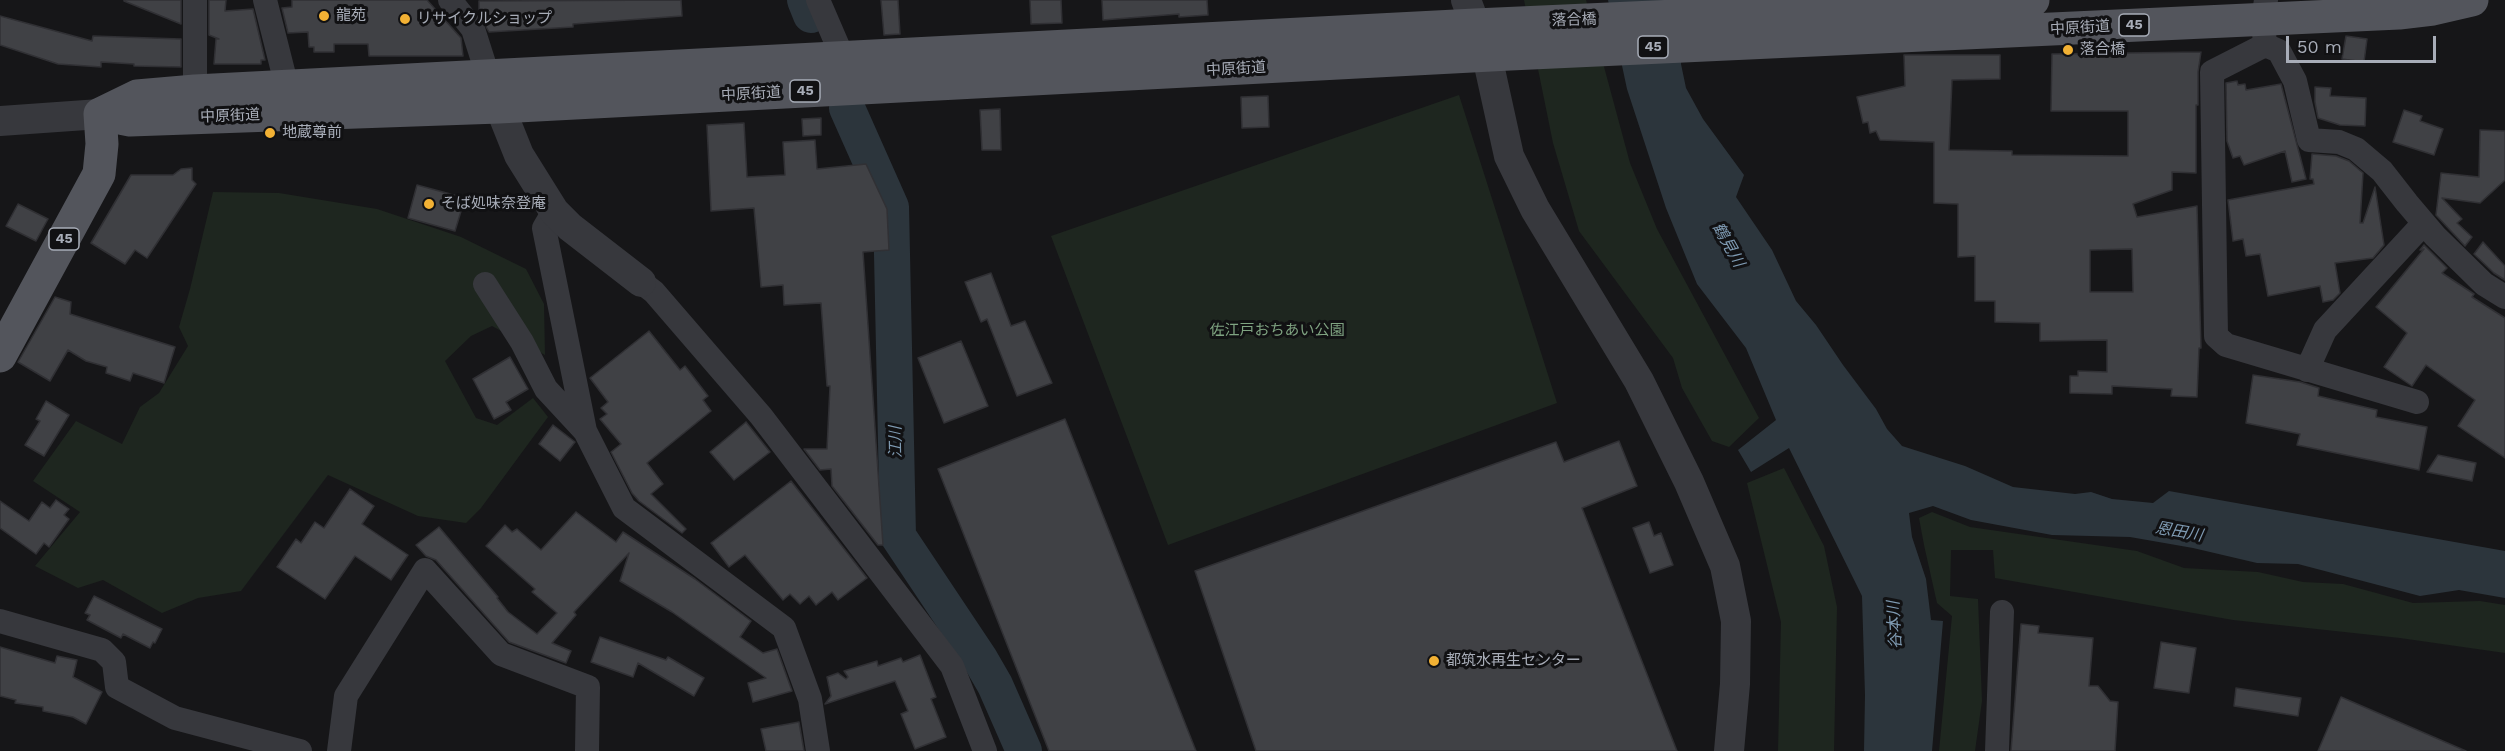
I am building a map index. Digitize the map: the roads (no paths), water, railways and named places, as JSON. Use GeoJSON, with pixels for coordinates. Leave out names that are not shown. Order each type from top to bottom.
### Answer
{"type":"FeatureCollection","features":[{"type":"Feature","properties":{"kind":"main road","name":"45"},"geometry":{"type":"LineString","coordinates":[[1793,26],[2033,0]]}},
{"type":"Feature","properties":{"kind":"main road","name":"中原街道"},"geometry":{"type":"LineString","coordinates":[[1793,26],[2265,22],[2399,13],[2433,9],[2472,0]]}},
{"type":"Feature","properties":{"kind":"main road","name":"落合橋"},"geometry":{"type":"LineString","coordinates":[[1488,32],[1793,26]]}},
{"type":"Feature","properties":{"kind":"main road","name":"中原街道"},"geometry":{"type":"LineString","coordinates":[[100,114],[137,96],[195,91],[843,58],[1488,32]]}},
{"type":"Feature","properties":{"kind":"main road","name":"中原街道"},"geometry":{"type":"LineString","coordinates":[[100,114],[130,120],[499,107],[1488,32]]}},
{"type":"Feature","properties":{"kind":"main road","name":"45"},"geometry":{"type":"LineString","coordinates":[[0,356],[99,174],[102,144],[100,114]]}},
{"type":"Feature","properties":{"kind":"street"},"geometry":{"type":"LineString","coordinates":[[195,0],[195,91]]}},
{"type":"Feature","properties":{"kind":"street"},"geometry":{"type":"LineString","coordinates":[[265,0],[287,87]]}},
{"type":"Feature","properties":{"kind":"street"},"geometry":{"type":"LineString","coordinates":[[450,0],[473,29],[499,107],[519,155],[554,211],[570,227],[654,292],[761,416],[952,666],[984,751]]}},
{"type":"Feature","properties":{"kind":"street"},"geometry":{"type":"LineString","coordinates":[[818,0],[843,58]]}},
{"type":"Feature","properties":{"kind":"street"},"geometry":{"type":"LineString","coordinates":[[2417,402],[2226,345],[2216,336],[2212,72],[2265,22],[2295,81],[2309,140],[2339,142],[2356,149],[2382,171],[2424,223],[2484,284],[2505,297]]}},
{"type":"Feature","properties":{"kind":"street"},"geometry":{"type":"LineString","coordinates":[[1488,32],[1509,156],[1534,209],[1639,381],[1689,482],[1725,566],[1736,621],[1735,684],[1729,751]]}},
{"type":"Feature","properties":{"kind":"street"},"geometry":{"type":"LineString","coordinates":[[0,121],[100,114]]}},
{"type":"Feature","properties":{"kind":"street"},"geometry":{"type":"LineString","coordinates":[[554,211],[544,228],[585,430],[624,508],[784,628],[810,699],[818,751]]}},
{"type":"Feature","properties":{"kind":"street"},"geometry":{"type":"LineString","coordinates":[[2307,370],[2325,330],[2424,223]]}},
{"type":"Feature","properties":{"kind":"street"},"geometry":{"type":"LineString","coordinates":[[485,284],[522,342],[546,389],[585,430]]}},
{"type":"Feature","properties":{"kind":"street"},"geometry":{"type":"LineString","coordinates":[[339,751],[346,696],[425,570],[501,654],[588,687],[586,751]]}},
{"type":"Feature","properties":{"kind":"street"},"geometry":{"type":"LineString","coordinates":[[1997,751],[2002,612]]}},
{"type":"Feature","properties":{"kind":"street"},"geometry":{"type":"LineString","coordinates":[[0,621],[102,651],[114,662],[117,687],[175,718],[300,751]]}},
{"type":"Feature","properties":{"kind":"water"},"geometry":{"type":"Polygon","coordinates":[[[1608,0],[1681,0],[1684,33],[1681,64],[1686,88],[1703,119],[1744,175],[1736,197],[1772,250],[1796,301],[1876,409],[1887,429],[1902,446],[1965,466],[2013,487],[2075,494],[2091,492],[2112,499],[2153,503],[2169,491],[2505,551],[2505,598],[2459,590],[2420,596],[2298,564],[2257,563],[2193,548],[2130,537],[2052,535],[1971,520],[1933,506],[1909,513],[1912,537],[1926,579],[1931,620],[1943,621],[1932,751],[1864,751],[1862,596],[1789,448],[1751,472],[1738,450],[1776,420],[1746,348],[1697,284],[1666,208],[1627,89],[1608,0]]]}},
{"type":"Feature","properties":{"kind":"waterway","name":"江川"},"geometry":{"type":"LineString","coordinates":[[805,0],[811,15]]}},
{"type":"Feature","properties":{"kind":"waterway","name":"江川"},"geometry":{"type":"LineString","coordinates":[[847,108],[891,207],[898,536],[980,659],[995,685],[1024,751]]}},
{"type":"Feature","properties":{"kind":"place","name":"龍苑"},"geometry":{"type":"Point","coordinates":[324,16]}},
{"type":"Feature","properties":{"kind":"place","name":"リサイクルショップ"},"geometry":{"type":"Point","coordinates":[405,19]}},
{"type":"Feature","properties":{"kind":"place","name":"落合橋"},"geometry":{"type":"Point","coordinates":[2068,50]}},
{"type":"Feature","properties":{"kind":"place","name":"地蔵尊前"},"geometry":{"type":"Point","coordinates":[270,133]}},
{"type":"Feature","properties":{"kind":"place","name":"そば処味奈登庵"},"geometry":{"type":"Point","coordinates":[429,204]}},
{"type":"Feature","properties":{"kind":"place","name":"都筑水再生センター"},"geometry":{"type":"Point","coordinates":[1434,661]}},
{"type":"Feature","properties":{"kind":"water label","name":"鶴見川"},"geometry":{"type":"Point","coordinates":[1728,245]}},
{"type":"Feature","properties":{"kind":"water label","name":"恩田川"},"geometry":{"type":"Point","coordinates":[2179,532]}},
{"type":"Feature","properties":{"kind":"water label","name":"谷本川"},"geometry":{"type":"Point","coordinates":[1895,625]}},
{"type":"Feature","properties":{"kind":"park label","name":"佐江戸おちあい公園"},"geometry":{"type":"Point","coordinates":[1277,331]}}]}
